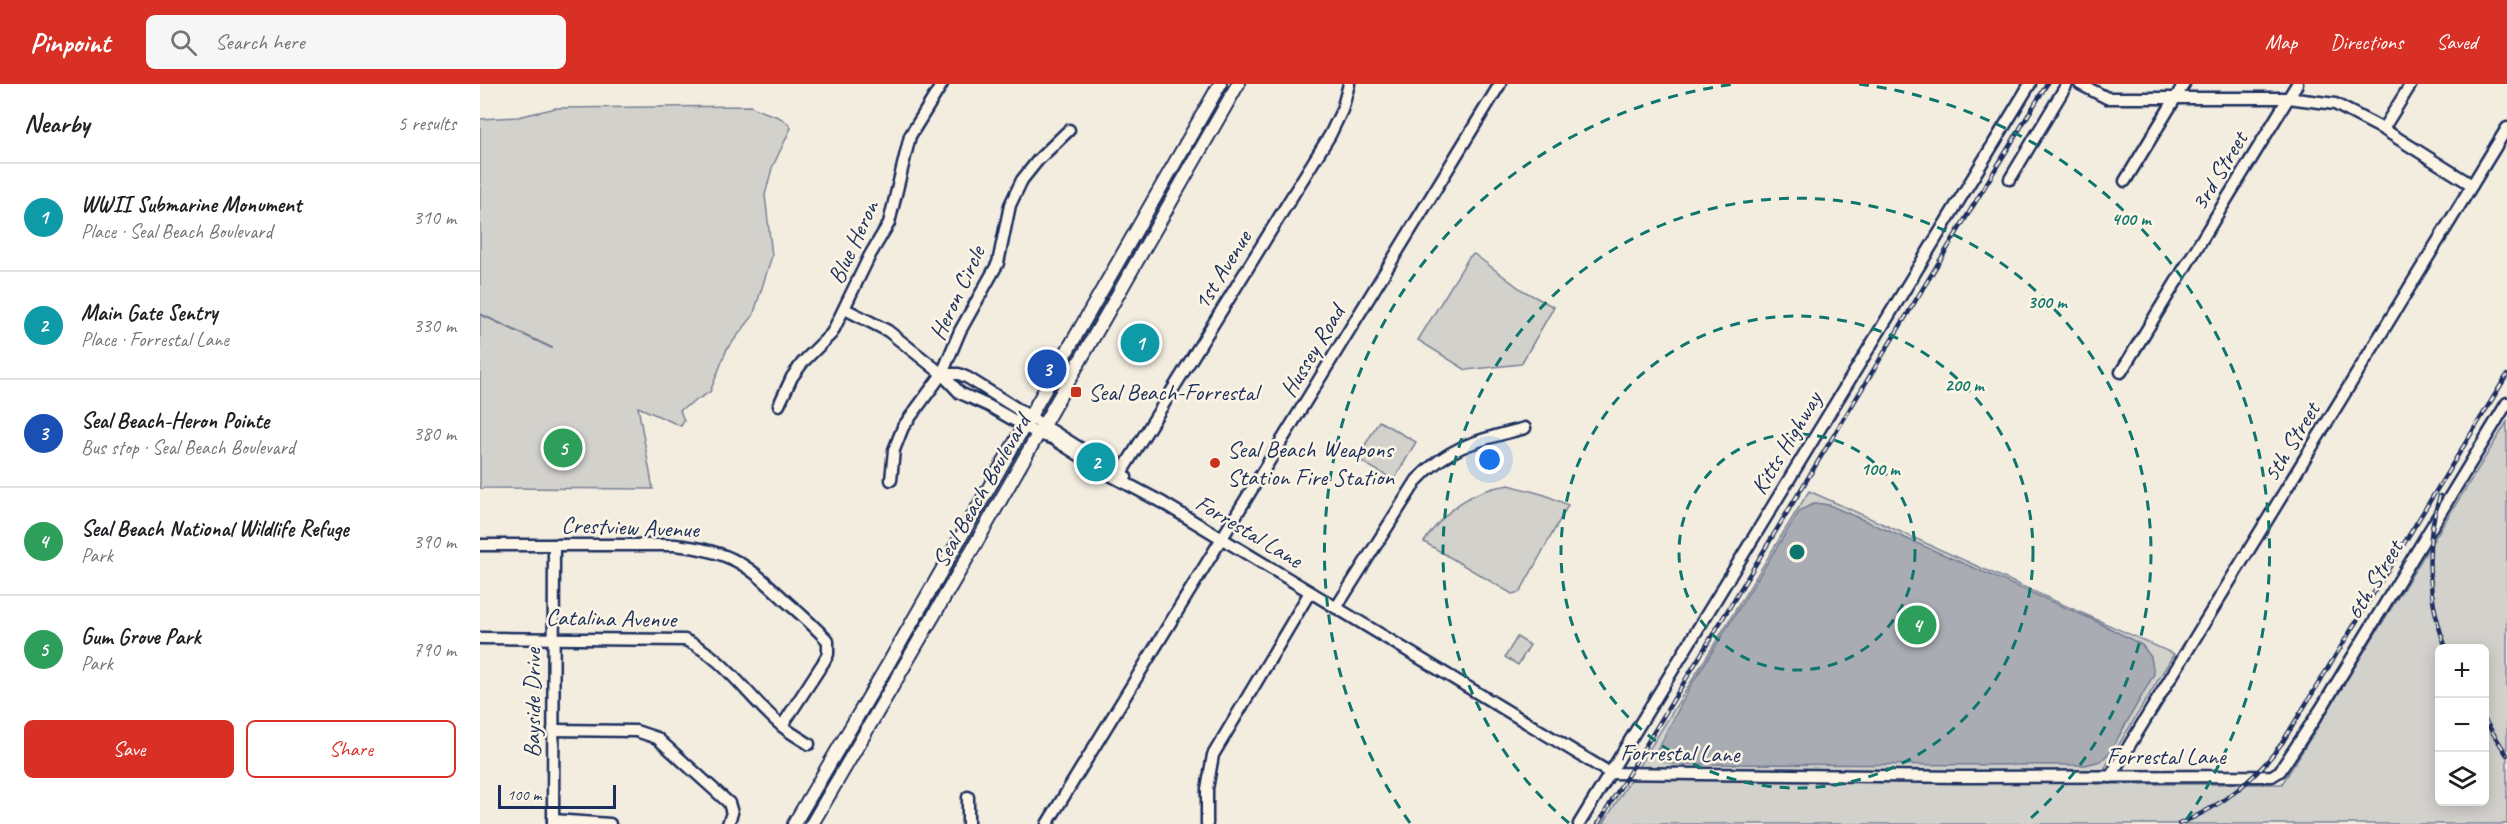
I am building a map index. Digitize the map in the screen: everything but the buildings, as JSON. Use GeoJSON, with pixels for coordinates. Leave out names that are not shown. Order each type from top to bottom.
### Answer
{"type":"FeatureCollection","features":[{"type":"Feature","properties":{"kind":"main road","name":"Seal Beach Boulevard"},"geometry":{"type":"LineString","coordinates":[[794,824],[1220,84]]}},
{"type":"Feature","properties":{"kind":"main road","name":"Seal Beach Boulevard"},"geometry":{"type":"LineString","coordinates":[[812,824],[1041,430],[1238,84]]}},
{"type":"Feature","properties":{"kind":"street","name":"Blue Heron"},"geometry":{"type":"LineString","coordinates":[[779,405],[792,377],[803,362],[832,333],[870,255],[890,223],[910,136],[942,84]]}},
{"type":"Feature","properties":{"kind":"street","name":"1st Avenue"},"geometry":{"type":"LineString","coordinates":[[1121,473],[1330,135],[1342,110],[1349,84]]}},
{"type":"Feature","properties":{"kind":"street","name":"Hussey Road"},"geometry":{"type":"LineString","coordinates":[[1047,824],[1500,84]]}},
{"type":"Feature","properties":{"kind":"street","name":"Kitts Highway"},"geometry":{"type":"LineString","coordinates":[[1579,824],[2030,84]]}},
{"type":"Feature","properties":{"kind":"street"},"geometry":{"type":"LineString","coordinates":[[2010,179],[2067,84]]}},
{"type":"Feature","properties":{"kind":"street"},"geometry":{"type":"LineString","coordinates":[[2080,84],[2107,98],[2174,100],[2288,98],[2336,104],[2383,129],[2472,185]]}},
{"type":"Feature","properties":{"kind":"street"},"geometry":{"type":"LineString","coordinates":[[2125,181],[2184,84]]}},
{"type":"Feature","properties":{"kind":"street","name":"3rd Street"},"geometry":{"type":"LineString","coordinates":[[2121,372],[2297,84]]}},
{"type":"Feature","properties":{"kind":"street"},"geometry":{"type":"LineString","coordinates":[[2383,129],[2411,84]]}},
{"type":"Feature","properties":{"kind":"street","name":"5th Street"},"geometry":{"type":"LineString","coordinates":[[2110,777],[2507,128]]}},
{"type":"Feature","properties":{"kind":"street","name":"Heron Circle"},"geometry":{"type":"LineString","coordinates":[[891,480],[894,450],[903,427],[942,374],[960,331],[998,263],[1010,205],[1022,180],[1038,160],[1069,130]]}},
{"type":"Feature","properties":{"kind":"street"},"geometry":{"type":"LineString","coordinates":[[845,309],[888,331],[942,374],[960,393],[1041,430]]}},
{"type":"Feature","properties":{"kind":"street"},"geometry":{"type":"LineString","coordinates":[[942,374],[959,374],[968,378],[1027,422]]}},
{"type":"Feature","properties":{"kind":"street","name":"6th Street"},"geometry":{"type":"LineString","coordinates":[[2272,776],[2280,771],[2321,709],[2507,403]]}},
{"type":"Feature","properties":{"kind":"street"},"geometry":{"type":"LineString","coordinates":[[1336,608],[1417,480],[1433,463],[1469,442],[1525,428]]}},
{"type":"Feature","properties":{"kind":"street","name":"Forrestal Lane"},"geometry":{"type":"LineString","coordinates":[[1041,430],[1098,468],[1159,501],[1610,773],[2272,776]]}},
{"type":"Feature","properties":{"kind":"street","name":"Forrestal Lane"},"geometry":{"type":"LineString","coordinates":[[1041,430],[1121,473],[1157,496],[1159,501]]}},
{"type":"Feature","properties":{"kind":"street","name":"Crestview Avenue"},"geometry":{"type":"LineString","coordinates":[[480,545],[675,545],[702,548],[735,559],[757,572],[828,642],[828,654],[782,726]]}},
{"type":"Feature","properties":{"kind":"street","name":"Bayside Drive"},"geometry":{"type":"LineString","coordinates":[[553,822],[554,545]]}},
{"type":"Feature","properties":{"kind":"street"},"geometry":{"type":"LineString","coordinates":[[1207,824],[1207,789],[1213,755],[1310,592]]}},
{"type":"Feature","properties":{"kind":"street","name":"Catalina Avenue"},"geometry":{"type":"LineString","coordinates":[[480,638],[685,640],[701,647],[716,659],[782,726],[809,744]]}},
{"type":"Feature","properties":{"kind":"street"},"geometry":{"type":"LineString","coordinates":[[554,730],[636,731],[657,738],[729,803],[732,813],[728,824]]}},
{"type":"Feature","properties":{"kind":"street"},"geometry":{"type":"LineString","coordinates":[[968,797],[968,824]]}},
{"type":"Feature","properties":{"kind":"street"},"geometry":{"type":"LineString","coordinates":[[553,822],[610,824]]}},
{"type":"Feature","properties":{"kind":"shaded area"},"geometry":{"type":"Polygon","coordinates":[[[751,106],[782,119],[791,128],[772,168],[765,195],[772,256],[753,316],[727,349],[710,392],[680,410],[684,421],[681,426],[638,407],[653,489],[480,488],[480,119],[518,117],[556,108],[751,106]]]}},
{"type":"Feature","properties":{"kind":"shaded area"},"geometry":{"type":"Polygon","coordinates":[[[1474,254],[1522,290],[1554,307],[1521,364],[1466,370],[1418,340],[1469,257],[1474,254]]]}},
{"type":"Feature","properties":{"kind":"shaded area"},"geometry":{"type":"Polygon","coordinates":[[[1379,421],[1416,442],[1394,480],[1357,459],[1379,421]]]}},
{"type":"Feature","properties":{"kind":"shaded area"},"geometry":{"type":"Polygon","coordinates":[[[2507,422],[2507,824],[1603,824],[1809,491],[2174,654],[2095,784],[2282,784],[2507,422]]]}},
{"type":"Feature","properties":{"kind":"shaded area"},"geometry":{"type":"Polygon","coordinates":[[[1509,485],[1545,495],[1568,505],[1520,592],[1512,594],[1424,542],[1441,520],[1460,503],[1482,492],[1509,485]]]}},
{"type":"Feature","properties":{"kind":"shaded area"},"geometry":{"type":"Polygon","coordinates":[[[1816,503],[1829,505],[2094,620],[2142,645],[2151,657],[2154,674],[2110,752],[2101,761],[2085,765],[1674,764],[1663,761],[1656,753],[1690,687],[1800,510],[1816,503]]]}},
{"type":"Feature","properties":{"kind":"shaded area"},"geometry":{"type":"Polygon","coordinates":[[[1517,637],[1530,645],[1518,665],[1505,657],[1517,637]]]}},
{"type":"Feature","properties":{"kind":"waterway"},"geometry":{"type":"LineString","coordinates":[[480,314],[552,348]]}},
{"type":"Feature","properties":{"kind":"railway"},"geometry":{"type":"LineString","coordinates":[[1598,824],[2047,84]]}},
{"type":"Feature","properties":{"kind":"railway"},"geometry":{"type":"LineString","coordinates":[[2179,824],[2209,809],[2236,791],[2260,769],[2282,743],[2507,375]]}},
{"type":"Feature","properties":{"kind":"railway"},"geometry":{"type":"LineString","coordinates":[[2440,496],[2431,534],[2430,572],[2435,611],[2445,644]]}},
{"type":"Feature","properties":{"kind":"railway"},"geometry":{"type":"LineString","coordinates":[[2489,727],[2507,755]]}},
{"type":"Feature","properties":{"kind":"place","name":"WWII Submarine Monument"},"geometry":{"type":"Point","coordinates":[1140,343]}},
{"type":"Feature","properties":{"kind":"place","name":"Seal Beach-Heron Pointe"},"geometry":{"type":"Point","coordinates":[1047,369]}},
{"type":"Feature","properties":{"kind":"place","name":"Seal Beach-Forrestal"},"geometry":{"type":"Point","coordinates":[1076,392]}},
{"type":"Feature","properties":{"kind":"place","name":"Gum Grove Park"},"geometry":{"type":"Point","coordinates":[563,448]}},
{"type":"Feature","properties":{"kind":"place","name":"Main Gate Sentry"},"geometry":{"type":"Point","coordinates":[1096,462]}},
{"type":"Feature","properties":{"kind":"place","name":"Seal Beach Weapons Station Fire Station"},"geometry":{"type":"Point","coordinates":[1215,463]}},
{"type":"Feature","properties":{"kind":"place","name":"Seal Beach National Wildlife Refuge"},"geometry":{"type":"Point","coordinates":[1917,625]}}]}
